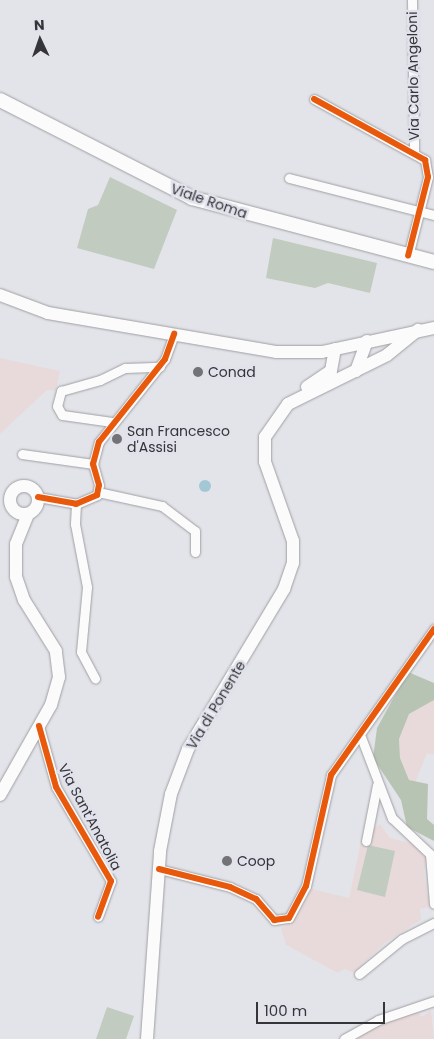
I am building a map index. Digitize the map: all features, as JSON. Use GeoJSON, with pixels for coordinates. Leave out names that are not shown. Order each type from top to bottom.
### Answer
{"type":"FeatureCollection","features":[{"type":"Feature","properties":{"kind":"main road","name":"Viale Roma"},"geometry":{"type":"LineString","coordinates":[[0,100],[197,200],[434,262]]}},
{"type":"Feature","properties":{"kind":"main road"},"geometry":{"type":"LineString","coordinates":[[0,295],[48,312],[276,352],[335,349],[434,328]]}},
{"type":"Feature","properties":{"kind":"main road","name":"Via di Ponente"},"geometry":{"type":"LineString","coordinates":[[298,398],[356,371],[418,330]]}},
{"type":"Feature","properties":{"kind":"main road"},"geometry":{"type":"LineString","coordinates":[[356,371],[367,341]]}},
{"type":"Feature","properties":{"kind":"main road","name":"Via di Ponente"},"geometry":{"type":"LineString","coordinates":[[147,1039],[159,869],[165,818],[185,757],[290,574],[293,541],[265,462],[263,444],[277,415],[331,371],[335,349]]}},
{"type":"Feature","properties":{"kind":"main road"},"geometry":{"type":"LineString","coordinates":[[7,499],[23,486],[34,505]]}},
{"type":"Feature","properties":{"kind":"main road"},"geometry":{"type":"LineString","coordinates":[[7,499],[34,505]]}},
{"type":"Feature","properties":{"kind":"main road"},"geometry":{"type":"LineString","coordinates":[[0,796],[57,690],[59,665],[56,651],[19,587],[16,544],[7,499]]}},
{"type":"Feature","properties":{"kind":"main road"},"geometry":{"type":"LineString","coordinates":[[16,544],[34,505]]}},
{"type":"Feature","properties":{"kind":"street","name":"Via Carlo Angeloni"},"geometry":{"type":"LineString","coordinates":[[412,0],[414,152]]}},
{"type":"Feature","properties":{"kind":"street"},"geometry":{"type":"LineString","coordinates":[[314,99],[414,152],[428,169],[420,212],[408,256]]}},
{"type":"Feature","properties":{"kind":"street"},"geometry":{"type":"LineString","coordinates":[[289,178],[434,215]]}},
{"type":"Feature","properties":{"kind":"street"},"geometry":{"type":"LineString","coordinates":[[98,492],[93,464],[99,442],[112,422],[160,367],[174,334]]}},
{"type":"Feature","properties":{"kind":"street"},"geometry":{"type":"LineString","coordinates":[[112,422],[62,415],[57,406],[59,395],[68,386],[100,380],[122,368],[160,367]]}},
{"type":"Feature","properties":{"kind":"street"},"geometry":{"type":"LineString","coordinates":[[22,454],[93,464]]}},
{"type":"Feature","properties":{"kind":"street"},"geometry":{"type":"LineString","coordinates":[[34,505],[53,500],[76,504],[98,492],[162,506],[195,530],[195,552]]}},
{"type":"Feature","properties":{"kind":"street"},"geometry":{"type":"LineString","coordinates":[[76,504],[75,524],[87,587],[81,652],[95,678]]}},
{"type":"Feature","properties":{"kind":"street"},"geometry":{"type":"LineString","coordinates":[[159,869],[230,887],[256,899],[274,920],[286,920],[306,886],[331,775],[358,740],[434,629]]}},
{"type":"Feature","properties":{"kind":"street","name":"Via Sant'Anatolia"},"geometry":{"type":"LineString","coordinates":[[39,726],[56,787],[110,881],[98,917]]}},
{"type":"Feature","properties":{"kind":"street"},"geometry":{"type":"LineString","coordinates":[[358,740],[366,754],[394,821],[430,854],[434,904]]}},
{"type":"Feature","properties":{"kind":"street"},"geometry":{"type":"LineString","coordinates":[[366,841],[377,784]]}},
{"type":"Feature","properties":{"kind":"street"},"geometry":{"type":"LineString","coordinates":[[359,974],[402,939],[434,923]]}},
{"type":"Feature","properties":{"kind":"street"},"geometry":{"type":"LineString","coordinates":[[344,1039],[378,1020],[434,1001]]}},
{"type":"Feature","properties":{"kind":"shaded area"},"geometry":{"type":"Polygon","coordinates":[[[110,177],[177,210],[154,269],[77,248],[88,209],[98,205],[110,177]]]}},
{"type":"Feature","properties":{"kind":"shaded area"},"geometry":{"type":"Polygon","coordinates":[[[273,238],[377,263],[370,293],[328,283],[315,288],[266,278],[273,238]]]}},
{"type":"Feature","properties":{"kind":"shaded area"},"geometry":{"type":"Polygon","coordinates":[[[0,358],[60,371],[56,391],[47,390],[0,434],[0,358]]]}},
{"type":"Feature","properties":{"kind":"shaded area"},"geometry":{"type":"Polygon","coordinates":[[[434,700],[434,755],[427,753],[415,783],[409,780],[400,758],[399,739],[409,714],[434,700]]]}},
{"type":"Feature","properties":{"kind":"shaded area"},"geometry":{"type":"Polygon","coordinates":[[[380,824],[390,838],[418,845],[427,853],[424,874],[430,907],[420,909],[421,920],[386,942],[353,973],[345,969],[338,973],[286,945],[281,928],[292,923],[312,889],[349,898],[361,841],[369,842],[371,831],[380,824]]]}},
{"type":"Feature","properties":{"kind":"shaded area"},"geometry":{"type":"Polygon","coordinates":[[[368,845],[395,851],[385,897],[357,890],[368,845]]]}},
{"type":"Feature","properties":{"kind":"shaded area"},"geometry":{"type":"Polygon","coordinates":[[[107,1007],[134,1016],[126,1039],[96,1039],[107,1007]]]}},
{"type":"Feature","properties":{"kind":"shaded area"},"geometry":{"type":"Polygon","coordinates":[[[417,1010],[422,1017],[431,1010],[434,1039],[352,1039],[417,1010]]]}},
{"type":"Feature","properties":{"kind":"green space"},"geometry":{"type":"Polygon","coordinates":[[[408,672],[434,683],[434,700],[409,714],[399,739],[400,758],[409,780],[428,784],[427,819],[434,825],[434,841],[407,827],[401,800],[373,758],[377,728],[408,672]]]}},
{"type":"Feature","properties":{"kind":"water"},"geometry":{"type":"Polygon","coordinates":[[[203,480],[207,480],[211,486],[207,492],[203,492],[199,488],[199,484],[203,480]]]}},
{"type":"Feature","properties":{"kind":"cycle path"},"geometry":{"type":"LineString","coordinates":[[314,99],[425,160],[428,177],[408,256]]}},
{"type":"Feature","properties":{"kind":"cycle path"},"geometry":{"type":"LineString","coordinates":[[38,497],[76,504],[97,495],[99,485],[93,464],[99,442],[165,359],[174,334]]}},
{"type":"Feature","properties":{"kind":"cycle path"},"geometry":{"type":"LineString","coordinates":[[159,869],[230,887],[256,899],[274,920],[289,918],[306,886],[331,775],[434,629]]}},
{"type":"Feature","properties":{"kind":"cycle path"},"geometry":{"type":"LineString","coordinates":[[39,726],[56,787],[111,881],[98,917]]}},
{"type":"Feature","properties":{"kind":"place","name":"Conad"},"geometry":{"type":"Point","coordinates":[198,372]}},
{"type":"Feature","properties":{"kind":"place","name":"San Francesco d'Assisi"},"geometry":{"type":"Point","coordinates":[117,439]}},
{"type":"Feature","properties":{"kind":"place","name":"Coop"},"geometry":{"type":"Point","coordinates":[227,861]}}]}
